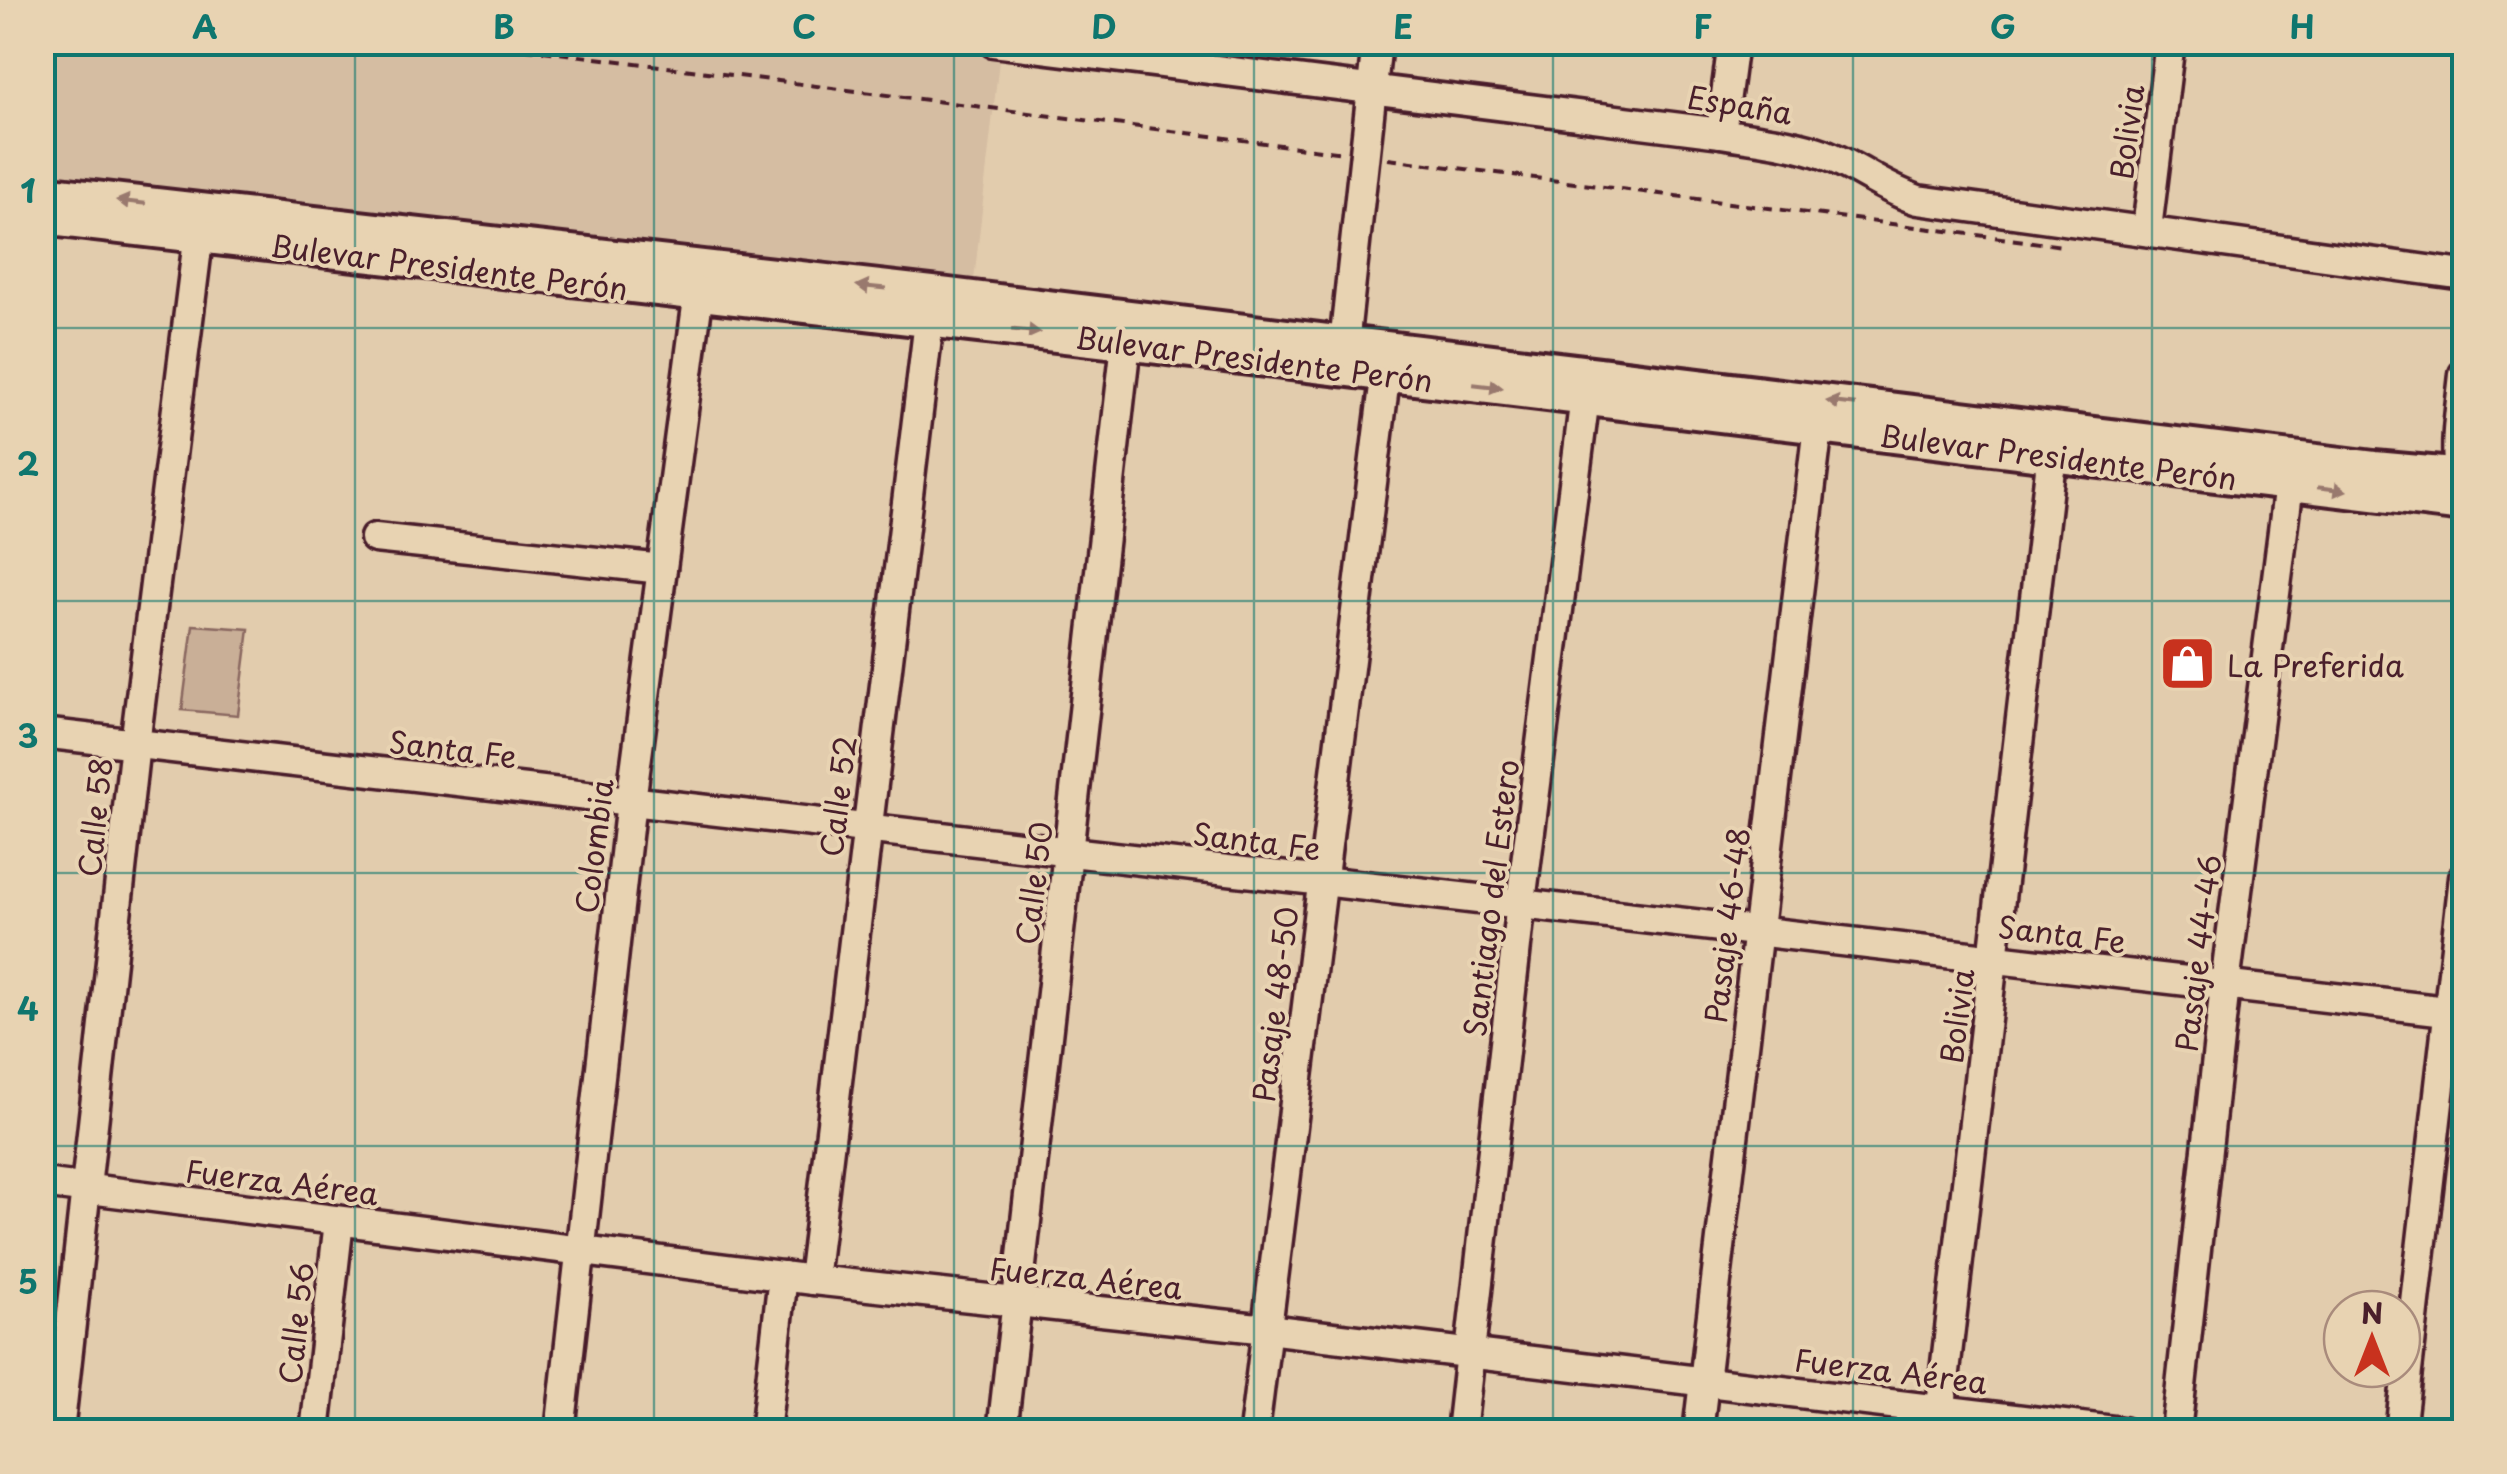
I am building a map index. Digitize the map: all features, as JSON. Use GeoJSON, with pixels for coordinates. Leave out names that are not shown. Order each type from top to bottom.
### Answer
{"type":"FeatureCollection","features":[{"type":"Feature","properties":{"kind":"main road","name":"Bulevar Presidente Perón"},"geometry":{"type":"LineString","coordinates":[[42,192],[200,223],[1343,356]]}},
{"type":"Feature","properties":{"kind":"main road","name":"Bulevar Presidente Perón"},"geometry":{"type":"LineString","coordinates":[[42,218],[200,223]]}},
{"type":"Feature","properties":{"kind":"main road","name":"Bulevar Presidente Perón"},"geometry":{"type":"LineString","coordinates":[[699,282],[930,320],[1126,342],[1388,360],[2053,443],[2288,484],[2463,485]]}},
{"type":"Feature","properties":{"kind":"main road","name":"Bulevar Presidente Perón"},"geometry":{"type":"LineString","coordinates":[[1586,385],[1818,426],[2374,468],[2463,485]]}},
{"type":"Feature","properties":{"kind":"street","name":"España"},"geometry":{"type":"LineString","coordinates":[[993,42],[1721,133],[1801,146],[1829,156],[1886,189],[1918,200],[2464,274]]}},
{"type":"Feature","properties":{"kind":"street"},"geometry":{"type":"LineString","coordinates":[[1343,356],[1377,42]]}},
{"type":"Feature","properties":{"kind":"street"},"geometry":{"type":"LineString","coordinates":[[1721,133],[1733,42]]}},
{"type":"Feature","properties":{"kind":"street","name":"Bolivia"},"geometry":{"type":"LineString","coordinates":[[2147,230],[2170,42]]}},
{"type":"Feature","properties":{"kind":"street","name":"Calle 58"},"geometry":{"type":"LineString","coordinates":[[60,1432],[135,744],[200,223]]}},
{"type":"Feature","properties":{"kind":"street","name":"Colombia"},"geometry":{"type":"LineString","coordinates":[[560,1432],[631,802],[699,282]]}},
{"type":"Feature","properties":{"kind":"street","name":"Calle 52"},"geometry":{"type":"LineString","coordinates":[[814,1280],[930,320]]}},
{"type":"Feature","properties":{"kind":"street","name":"Calle 50"},"geometry":{"type":"LineString","coordinates":[[1002,1432],[1126,342]]}},
{"type":"Feature","properties":{"kind":"street","name":"Pasaje 48-50"},"geometry":{"type":"LineString","coordinates":[[1254,1432],[1388,360]]}},
{"type":"Feature","properties":{"kind":"street"},"geometry":{"type":"LineString","coordinates":[[2463,485],[2464,374]]}},
{"type":"Feature","properties":{"kind":"street","name":"Santiago del Estero"},"geometry":{"type":"LineString","coordinates":[[1461,1432],[1586,385]]}},
{"type":"Feature","properties":{"kind":"street","name":"Pasaje 46-48"},"geometry":{"type":"LineString","coordinates":[[1698,1432],[1818,426]]}},
{"type":"Feature","properties":{"kind":"street","name":"Bolivia"},"geometry":{"type":"LineString","coordinates":[[1940,1420],[2053,443]]}},
{"type":"Feature","properties":{"kind":"street","name":"Pasaje 44-46"},"geometry":{"type":"LineString","coordinates":[[2176,1432],[2225,985],[2288,484]]}},
{"type":"Feature","properties":{"kind":"street"},"geometry":{"type":"LineString","coordinates":[[375,538],[662,568]]}},
{"type":"Feature","properties":{"kind":"street","name":"Santa Fe"},"geometry":{"type":"LineString","coordinates":[[42,733],[2456,1012]]}},
{"type":"Feature","properties":{"kind":"street"},"geometry":{"type":"LineString","coordinates":[[2400,1432],[2456,1012],[2464,876]]}},
{"type":"Feature","properties":{"kind":"street","name":"Fuerza Aérea"},"geometry":{"type":"LineString","coordinates":[[42,1183],[814,1280],[1704,1381],[1940,1420],[2123,1432]]}},
{"type":"Feature","properties":{"kind":"street","name":"Calle 56"},"geometry":{"type":"LineString","coordinates":[[315,1432],[339,1222]]}},
{"type":"Feature","properties":{"kind":"street"},"geometry":{"type":"LineString","coordinates":[[765,1432],[783,1276]]}},
{"type":"Feature","properties":{"kind":"path"},"geometry":{"type":"LineString","coordinates":[[471,42],[2071,247]]}},
{"type":"Feature","properties":{"kind":"shaded area"},"geometry":{"type":"Polygon","coordinates":[[[43,43],[1001,43],[972,298],[43,188],[43,43]]]}},
{"type":"Feature","properties":{"kind":"shaded area"},"geometry":{"type":"Polygon","coordinates":[[[193,625],[249,629],[238,715],[182,710],[193,625]]]}},
{"type":"Feature","properties":{"kind":"place","name":"La Preferida"},"geometry":{"type":"Point","coordinates":[2188,664]}}]}
